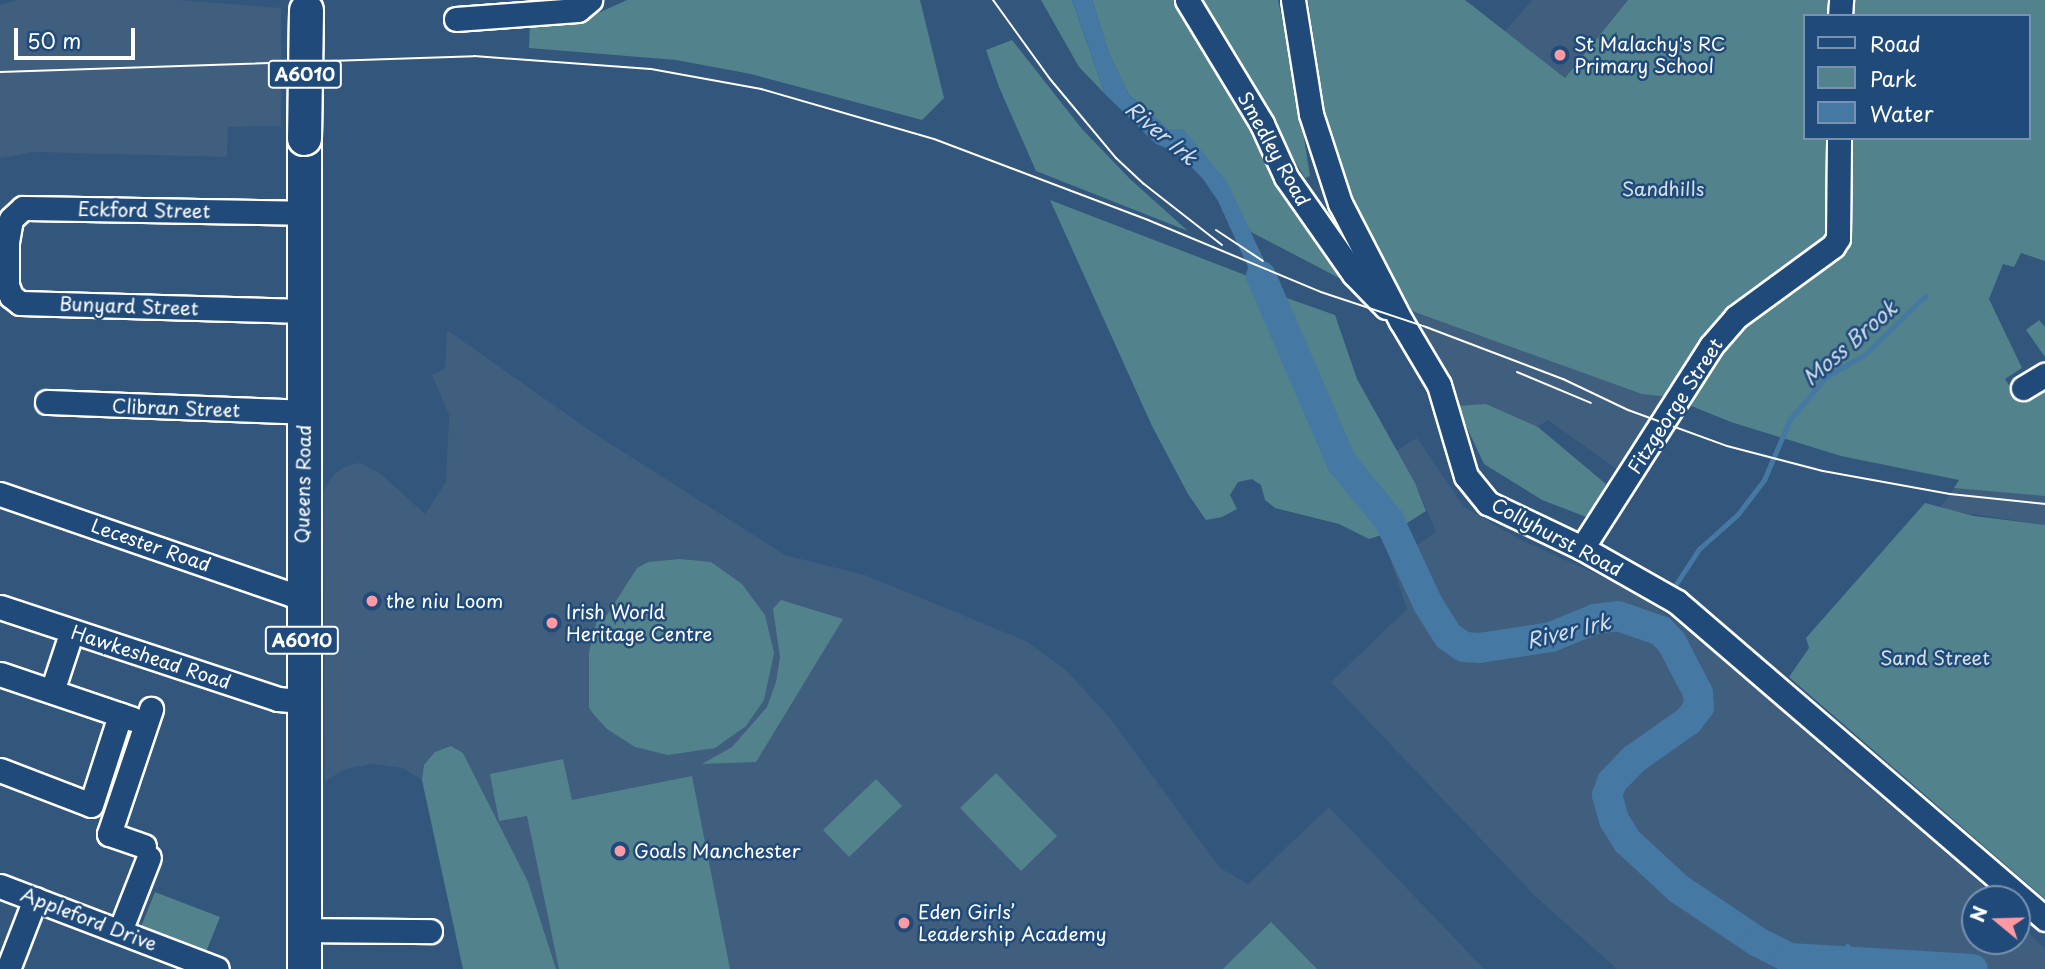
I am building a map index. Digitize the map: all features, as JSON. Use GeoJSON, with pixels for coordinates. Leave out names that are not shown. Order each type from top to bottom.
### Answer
{"type":"FeatureCollection","features":[{"type":"Feature","properties":{"kind":"highway","name":"Queens Road"},"geometry":{"type":"LineString","coordinates":[[304,969],[302,594],[306,5]]}},
{"type":"Feature","properties":{"kind":"street"},"geometry":{"type":"LineString","coordinates":[[456,19],[578,10],[590,0]]}},
{"type":"Feature","properties":{"kind":"street","name":"Smedley Road"},"geometry":{"type":"LineString","coordinates":[[1187,0],[1262,124],[1286,177],[1354,274],[1401,321]]}},
{"type":"Feature","properties":{"kind":"street","name":"Collyhurst Road"},"geometry":{"type":"LineString","coordinates":[[1293,0],[1311,114],[1340,203],[1401,321],[1439,385],[1466,476],[1488,503],[1582,548],[1677,602],[2045,919]]}},
{"type":"Feature","properties":{"kind":"street","name":"Fitzgeorge Street"},"geometry":{"type":"LineString","coordinates":[[1582,548],[1711,346],[1736,317],[1833,246],[1838,237],[1839,140]]}},
{"type":"Feature","properties":{"kind":"street","name":"Eckford Street"},"geometry":{"type":"LineString","coordinates":[[4,243],[10,219],[23,208],[306,213]]}},
{"type":"Feature","properties":{"kind":"street","name":"Bunyard Street"},"geometry":{"type":"LineString","coordinates":[[4,243],[7,285],[11,296],[20,303],[304,311]]}},
{"type":"Feature","properties":{"kind":"street"},"geometry":{"type":"LineString","coordinates":[[2023,388],[2042,370]]}},
{"type":"Feature","properties":{"kind":"street","name":"Clibran Street"},"geometry":{"type":"LineString","coordinates":[[47,402],[305,412]]}},
{"type":"Feature","properties":{"kind":"street","name":"Lecester Road"},"geometry":{"type":"LineString","coordinates":[[0,494],[291,594],[302,594]]}},
{"type":"Feature","properties":{"kind":"street","name":"Hawkeshead Road"},"geometry":{"type":"LineString","coordinates":[[0,607],[278,699],[302,701]]}},
{"type":"Feature","properties":{"kind":"street"},"geometry":{"type":"LineString","coordinates":[[52,691],[72,631]]}},
{"type":"Feature","properties":{"kind":"street"},"geometry":{"type":"LineString","coordinates":[[0,674],[137,715]]}},
{"type":"Feature","properties":{"kind":"street"},"geometry":{"type":"LineString","coordinates":[[91,802],[137,715]]}},
{"type":"Feature","properties":{"kind":"street"},"geometry":{"type":"LineString","coordinates":[[107,826],[137,715]]}},
{"type":"Feature","properties":{"kind":"street"},"geometry":{"type":"LineString","coordinates":[[0,770],[91,802],[107,826],[146,851],[120,931]]}},
{"type":"Feature","properties":{"kind":"street","name":"Appleford Drive"},"geometry":{"type":"LineString","coordinates":[[0,886],[217,969]]}},
{"type":"Feature","properties":{"kind":"street"},"geometry":{"type":"LineString","coordinates":[[8,969],[35,899]]}},
{"type":"Feature","properties":{"kind":"street"},"geometry":{"type":"LineString","coordinates":[[303,930],[430,931]]}},
{"type":"Feature","properties":{"kind":"shaded area"},"geometry":{"type":"Polygon","coordinates":[[[18,0],[179,0],[281,8],[281,126],[228,127],[227,157],[34,152],[0,158],[0,5],[18,0]]]}},
{"type":"Feature","properties":{"kind":"shaded area","name":"St Malachy's RC Primary School"},"geometry":{"type":"Polygon","coordinates":[[[1532,0],[1628,0],[1565,78],[1505,31],[1532,0]]]}},
{"type":"Feature","properties":{"kind":"shaded area"},"geometry":{"type":"Polygon","coordinates":[[[1384,256],[1697,356],[1618,470],[1548,420],[1484,464],[1384,256]]]}},
{"type":"Feature","properties":{"kind":"shaded area"},"geometry":{"type":"Polygon","coordinates":[[[447,330],[592,432],[785,555],[865,575],[1026,641],[1066,670],[1110,718],[1220,868],[1248,884],[1329,807],[1484,969],[463,969],[422,780],[403,768],[373,764],[346,769],[325,781],[324,491],[334,474],[349,465],[360,463],[381,474],[425,514],[446,482],[449,415],[432,375],[445,369],[447,330]]]}},
{"type":"Feature","properties":{"kind":"shaded area"},"geometry":{"type":"Polygon","coordinates":[[[2045,424],[2045,525],[1939,509],[1960,480],[2045,424]]]}},
{"type":"Feature","properties":{"kind":"shaded area"},"geometry":{"type":"Polygon","coordinates":[[[1417,438],[1464,507],[1519,539],[1634,591],[1718,652],[1835,759],[1982,885],[1961,885],[1961,955],[2031,955],[2031,935],[2045,949],[2045,969],[1617,969],[1536,897],[1331,682],[1407,609],[1391,562],[1436,532],[1415,483],[1396,451],[1417,438]]]}},
{"type":"Feature","properties":{"kind":"green space"},"geometry":{"type":"Polygon","coordinates":[[[627,0],[920,0],[944,98],[922,120],[751,74],[676,60],[529,48],[530,21],[578,22],[627,0]]]}},
{"type":"Feature","properties":{"kind":"green space"},"geometry":{"type":"Polygon","coordinates":[[[1041,0],[1072,0],[1105,94],[1079,67],[1041,0]]]}},
{"type":"Feature","properties":{"kind":"green space"},"geometry":{"type":"Polygon","coordinates":[[[1092,0],[1176,0],[1212,58],[1283,192],[1343,280],[1251,232],[1168,129],[1129,95],[1109,54],[1092,0]]]}},
{"type":"Feature","properties":{"kind":"green space"},"geometry":{"type":"Polygon","coordinates":[[[1198,0],[1278,0],[1293,69],[1310,176],[1305,178],[1198,0]]]}},
{"type":"Feature","properties":{"kind":"green space","name":"Sandhills"},"geometry":{"type":"Polygon","coordinates":[[[1308,0],[1465,0],[1565,78],[1628,0],[2045,0],[2045,261],[2021,253],[2014,267],[2003,264],[1989,299],[2022,368],[2005,379],[2020,402],[2045,388],[2045,496],[1954,488],[1959,480],[1841,456],[1731,422],[1669,397],[1642,394],[1412,311],[1356,207],[1326,124],[1308,0]]]}},
{"type":"Feature","properties":{"kind":"green space"},"geometry":{"type":"Polygon","coordinates":[[[1012,40],[1082,129],[1130,179],[1188,231],[1036,171],[999,87],[986,50],[1012,40]]]}},
{"type":"Feature","properties":{"kind":"green space"},"geometry":{"type":"Polygon","coordinates":[[[1050,200],[1253,278],[1337,465],[1388,533],[1369,539],[1339,524],[1275,508],[1265,500],[1261,485],[1252,479],[1238,482],[1230,495],[1237,509],[1222,517],[1206,520],[1188,494],[1152,426],[1050,200]]]}},
{"type":"Feature","properties":{"kind":"green space"},"geometry":{"type":"Polygon","coordinates":[[[1281,296],[1335,315],[1357,379],[1415,483],[1426,511],[1401,527],[1350,459],[1301,353],[1281,296]]]}},
{"type":"Feature","properties":{"kind":"green space"},"geometry":{"type":"Polygon","coordinates":[[[2039,320],[2045,327],[2045,357],[2026,330],[2039,320]]]}},
{"type":"Feature","properties":{"kind":"green space"},"geometry":{"type":"Polygon","coordinates":[[[1486,404],[1538,427],[1606,484],[1589,518],[1542,500],[1484,464],[1457,406],[1486,404]]]}},
{"type":"Feature","properties":{"kind":"green space","name":"Sand Street"},"geometry":{"type":"Polygon","coordinates":[[[1925,503],[1974,516],[2045,525],[2045,899],[1789,677],[1809,648],[1806,638],[1925,503]]]}},
{"type":"Feature","properties":{"kind":"green space"},"geometry":{"type":"Polygon","coordinates":[[[680,559],[711,562],[742,584],[765,615],[774,653],[764,700],[746,726],[715,748],[668,755],[635,747],[607,729],[595,716],[589,708],[589,652],[599,612],[607,615],[637,568],[648,562],[680,559]]]}},
{"type":"Feature","properties":{"kind":"green space"},"geometry":{"type":"Polygon","coordinates":[[[781,600],[843,619],[756,762],[702,764],[732,747],[767,707],[776,682],[780,657],[773,609],[781,600]]]}},
{"type":"Feature","properties":{"kind":"green space"},"geometry":{"type":"Polygon","coordinates":[[[451,746],[463,753],[528,882],[556,969],[463,969],[422,780],[424,765],[435,752],[451,746]]]}},
{"type":"Feature","properties":{"kind":"green space","name":"Goals Manchester"},"geometry":{"type":"Polygon","coordinates":[[[563,759],[572,800],[692,776],[730,969],[559,969],[527,816],[499,821],[490,774],[563,759]]]}},
{"type":"Feature","properties":{"kind":"green space"},"geometry":{"type":"Polygon","coordinates":[[[996,773],[1057,836],[1021,871],[960,808],[996,773]]]}},
{"type":"Feature","properties":{"kind":"green space"},"geometry":{"type":"Polygon","coordinates":[[[876,779],[902,806],[849,857],[823,830],[876,779]]]}},
{"type":"Feature","properties":{"kind":"green space"},"geometry":{"type":"Polygon","coordinates":[[[155,892],[220,917],[206,952],[141,927],[155,892]]]}},
{"type":"Feature","properties":{"kind":"green space"},"geometry":{"type":"Polygon","coordinates":[[[1271,922],[1317,969],[1223,969],[1235,957],[1271,922]]]}},
{"type":"Feature","properties":{"kind":"water"},"geometry":{"type":"Polygon","coordinates":[[[1072,0],[1092,0],[1109,54],[1129,95],[1168,129],[1183,129],[1227,182],[1281,296],[1286,317],[1268,311],[1218,201],[1203,179],[1177,152],[1156,144],[1105,94],[1072,0]]]}},
{"type":"Feature","properties":{"kind":"waterway","name":"River Irk"},"geometry":{"type":"LineString","coordinates":[[1261,276],[1342,463],[1389,520],[1428,604],[1448,636],[1464,647],[1479,648],[1551,637],[1595,619],[1618,616],[1661,631],[1672,643],[1698,693],[1699,707],[1688,721],[1634,759],[1612,782],[1607,795],[1614,820],[1627,841],[1679,889],[1758,942],[1790,958],[1973,969]]}},
{"type":"Feature","properties":{"kind":"waterway","name":"Moss Brook"},"geometry":{"type":"LineString","coordinates":[[1676,584],[1699,549],[1738,514],[1764,480],[1790,419],[1826,377],[1864,355],[1925,296]]}},
{"type":"Feature","properties":{"kind":"waterway","name":"Moss Brook"},"geometry":{"type":"LineString","coordinates":[[1847,946],[1863,964]]}},
{"type":"Feature","properties":{"kind":"tram line"},"geometry":{"type":"LineString","coordinates":[[993,0],[1050,79],[1116,158],[1144,184],[1222,245]]}},
{"type":"Feature","properties":{"kind":"tram line"},"geometry":{"type":"LineString","coordinates":[[0,72],[474,56],[651,69],[761,89],[934,139],[1148,220],[1321,292],[1426,327],[1563,379],[1628,410],[1727,446],[1823,471],[1950,494],[2045,504]]}},
{"type":"Feature","properties":{"kind":"tram line"},"geometry":{"type":"LineString","coordinates":[[1216,230],[1263,261]]}},
{"type":"Feature","properties":{"kind":"tram line"},"geometry":{"type":"LineString","coordinates":[[1517,372],[1591,403]]}},
{"type":"Feature","properties":{"kind":"place","name":"St Malachy's RC Primary School"},"geometry":{"type":"Point","coordinates":[1560,55]}},
{"type":"Feature","properties":{"kind":"place","name":"the niu Loom"},"geometry":{"type":"Point","coordinates":[372,601]}},
{"type":"Feature","properties":{"kind":"place","name":"Irish World Heritage Centre"},"geometry":{"type":"Point","coordinates":[552,623]}},
{"type":"Feature","properties":{"kind":"place","name":"Goals Manchester"},"geometry":{"type":"Point","coordinates":[620,851]}},
{"type":"Feature","properties":{"kind":"place","name":"Eden Girls’ Leadership Academy"},"geometry":{"type":"Point","coordinates":[904,923]}}]}
